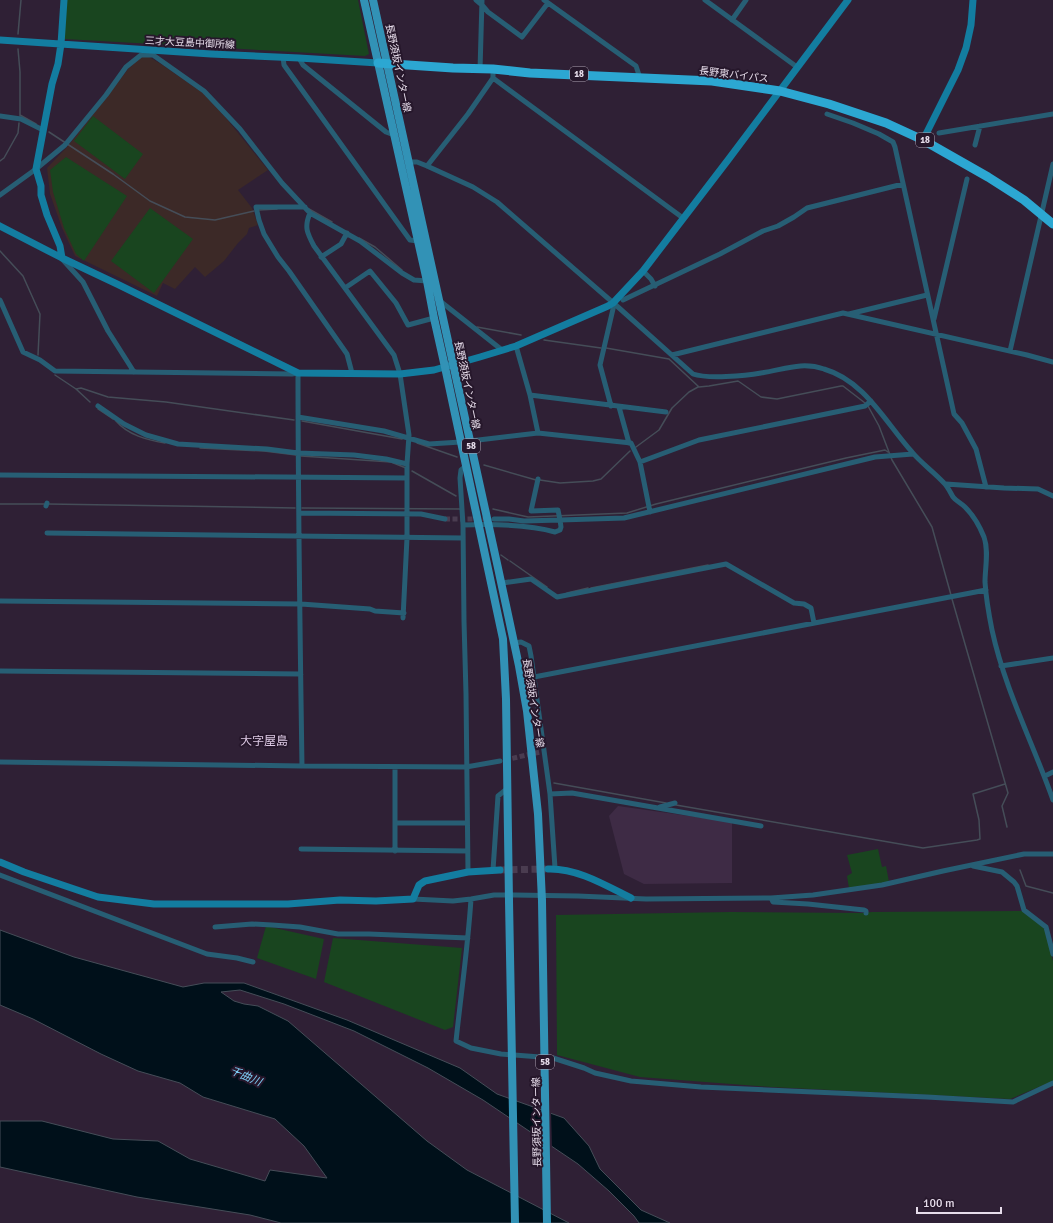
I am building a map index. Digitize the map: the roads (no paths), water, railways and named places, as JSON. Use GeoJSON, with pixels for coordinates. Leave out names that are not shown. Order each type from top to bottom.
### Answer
{"type":"FeatureCollection","features":[{"type":"Feature","properties":{"kind":"highway","name":"長野東バイパス"},"geometry":{"type":"LineString","coordinates":[[378,63],[480,70],[493,73],[593,75],[712,81],[780,91],[829,104],[886,122],[923,140],[988,177],[1024,200],[1053,224]]}},
{"type":"Feature","properties":{"kind":"main road","name":"長野須坂インター線"},"geometry":{"type":"LineString","coordinates":[[364,0],[427,281],[503,639],[506,692],[508,788],[515,1223]]}},
{"type":"Feature","properties":{"kind":"main road","name":"長野須坂インター線"},"geometry":{"type":"LineString","coordinates":[[374,0],[470,440],[491,522],[527,711],[538,814],[542,898],[548,1223]]}},
{"type":"Feature","properties":{"kind":"street"},"geometry":{"type":"LineString","coordinates":[[64,0],[58,64],[52,84],[36,169],[41,195],[47,215],[60,246],[62,258],[83,282],[108,331],[134,372]]}},
{"type":"Feature","properties":{"kind":"street"},"geometry":{"type":"LineString","coordinates":[[476,0],[482,2],[488,12],[522,37],[546,1],[636,66],[640,78]]}},
{"type":"Feature","properties":{"kind":"street"},"geometry":{"type":"LineString","coordinates":[[705,0],[797,67]]}},
{"type":"Feature","properties":{"kind":"street"},"geometry":{"type":"LineString","coordinates":[[732,20],[746,0]]}},
{"type":"Feature","properties":{"kind":"street"},"geometry":{"type":"LineString","coordinates":[[611,406],[600,366],[613,306],[683,218],[848,0]]}},
{"type":"Feature","properties":{"kind":"street"},"geometry":{"type":"LineString","coordinates":[[923,140],[958,70],[966,48],[971,25],[973,0]]}},
{"type":"Feature","properties":{"kind":"street"},"geometry":{"type":"LineString","coordinates":[[480,70],[482,2]]}},
{"type":"Feature","properties":{"kind":"street","name":"三才大豆島中御所線"},"geometry":{"type":"LineString","coordinates":[[0,40],[61,44],[152,53],[283,57],[378,63]]}},
{"type":"Feature","properties":{"kind":"street"},"geometry":{"type":"LineString","coordinates":[[0,195],[36,169],[66,143],[106,95],[126,67],[141,55],[152,53],[204,92],[240,129],[282,183],[310,213],[360,240],[402,273],[414,280],[427,281]]}},
{"type":"Feature","properties":{"kind":"street"},"geometry":{"type":"LineString","coordinates":[[283,57],[284,66],[410,240],[418,241]]}},
{"type":"Feature","properties":{"kind":"street"},"geometry":{"type":"LineString","coordinates":[[299,58],[303,65],[386,132],[394,135]]}},
{"type":"Feature","properties":{"kind":"street"},"geometry":{"type":"LineString","coordinates":[[427,166],[468,114],[493,73],[683,218]]}},
{"type":"Feature","properties":{"kind":"street"},"geometry":{"type":"LineString","coordinates":[[828,114],[879,134],[892,142],[895,147],[954,414],[962,423],[976,449],[986,487]]}},
{"type":"Feature","properties":{"kind":"street"},"geometry":{"type":"LineString","coordinates":[[939,133],[1053,114]]}},
{"type":"Feature","properties":{"kind":"street"},"geometry":{"type":"LineString","coordinates":[[0,116],[21,119],[43,130]]}},
{"type":"Feature","properties":{"kind":"street"},"geometry":{"type":"LineString","coordinates":[[975,146],[980,126]]}},
{"type":"Feature","properties":{"kind":"street"},"geometry":{"type":"LineString","coordinates":[[409,162],[417,162],[427,166],[473,187],[497,202],[613,306],[693,374],[698,376],[725,376],[760,373],[796,366],[812,366],[824,369],[840,376],[858,388],[868,403],[913,454],[946,484],[953,497],[966,508],[971,515],[983,536],[986,545],[986,590],[992,629],[1001,666],[1025,729],[1045,776],[1051,786],[1053,800]]}},
{"type":"Feature","properties":{"kind":"street"},"geometry":{"type":"LineString","coordinates":[[1010,351],[1053,164]]}},
{"type":"Feature","properties":{"kind":"street"},"geometry":{"type":"LineString","coordinates":[[934,322],[967,179]]}},
{"type":"Feature","properties":{"kind":"street"},"geometry":{"type":"LineString","coordinates":[[623,300],[720,254],[763,231],[783,223],[807,208],[903,184]]}},
{"type":"Feature","properties":{"kind":"street"},"geometry":{"type":"LineString","coordinates":[[305,207],[256,207],[264,234],[278,257],[294,277],[347,354],[352,373]]}},
{"type":"Feature","properties":{"kind":"street"},"geometry":{"type":"LineString","coordinates":[[0,601],[301,604],[370,609],[404,616],[407,538],[407,464],[409,438],[400,374],[394,355],[314,246],[307,232],[306,222],[310,213]]}},
{"type":"Feature","properties":{"kind":"street"},"geometry":{"type":"LineString","coordinates":[[0,226],[218,335],[298,373]]}},
{"type":"Feature","properties":{"kind":"street"},"geometry":{"type":"LineString","coordinates":[[321,257],[341,244],[347,234]]}},
{"type":"Feature","properties":{"kind":"street"},"geometry":{"type":"LineString","coordinates":[[345,288],[370,271],[396,303],[408,325],[434,318]]}},
{"type":"Feature","properties":{"kind":"street"},"geometry":{"type":"LineString","coordinates":[[642,271],[651,279],[655,286]]}},
{"type":"Feature","properties":{"kind":"street"},"geometry":{"type":"LineString","coordinates":[[848,314],[928,295]]}},
{"type":"Feature","properties":{"kind":"street"},"geometry":{"type":"LineString","coordinates":[[0,300],[23,352],[40,360],[55,371],[292,374],[400,374],[434,370],[516,346],[608,306],[613,306]]}},
{"type":"Feature","properties":{"kind":"street"},"geometry":{"type":"LineString","coordinates":[[440,301],[502,350]]}},
{"type":"Feature","properties":{"kind":"street"},"geometry":{"type":"LineString","coordinates":[[672,356],[843,313],[1053,362]]}},
{"type":"Feature","properties":{"kind":"street"},"geometry":{"type":"LineString","coordinates":[[516,346],[530,395],[538,433]]}},
{"type":"Feature","properties":{"kind":"street"},"geometry":{"type":"LineString","coordinates":[[298,373],[302,766]]}},
{"type":"Feature","properties":{"kind":"street"},"geometry":{"type":"LineString","coordinates":[[530,395],[666,412]]}},
{"type":"Feature","properties":{"kind":"street"},"geometry":{"type":"LineString","coordinates":[[640,462],[699,440],[868,403]]}},
{"type":"Feature","properties":{"kind":"street"},"geometry":{"type":"LineString","coordinates":[[98,406],[124,424],[146,435],[178,444],[267,449],[298,453],[354,455],[386,459],[407,464]]}},
{"type":"Feature","properties":{"kind":"street"},"geometry":{"type":"LineString","coordinates":[[619,407],[628,443]]}},
{"type":"Feature","properties":{"kind":"street"},"geometry":{"type":"LineString","coordinates":[[298,417],[384,431],[429,444],[461,442]]}},
{"type":"Feature","properties":{"kind":"street"},"geometry":{"type":"LineString","coordinates":[[470,440],[538,433],[631,443],[640,462],[649,508]]}},
{"type":"Feature","properties":{"kind":"street"},"geometry":{"type":"LineString","coordinates":[[463,526],[509,519],[524,521],[624,518],[649,508],[875,457],[913,454]]}},
{"type":"Feature","properties":{"kind":"street"},"geometry":{"type":"LineString","coordinates":[[466,466],[461,470],[468,872]]}},
{"type":"Feature","properties":{"kind":"street"},"geometry":{"type":"LineString","coordinates":[[0,475],[407,478]]}},
{"type":"Feature","properties":{"kind":"street"},"geometry":{"type":"LineString","coordinates":[[491,522],[541,528],[555,532],[560,530],[561,527],[558,510],[532,510],[538,480]]}},
{"type":"Feature","properties":{"kind":"street"},"geometry":{"type":"LineString","coordinates":[[946,484],[1038,489],[1053,496]]}},
{"type":"Feature","properties":{"kind":"street"},"geometry":{"type":"LineString","coordinates":[[299,513],[406,513],[421,514],[445,519]]}},
{"type":"Feature","properties":{"kind":"street"},"geometry":{"type":"LineString","coordinates":[[47,533],[463,538]]}},
{"type":"Feature","properties":{"kind":"street"},"geometry":{"type":"LineString","coordinates":[[502,583],[531,579],[557,597],[726,564],[794,603],[804,604],[811,608],[814,623]]}},
{"type":"Feature","properties":{"kind":"street"},"geometry":{"type":"LineString","coordinates":[[534,677],[986,590]]}},
{"type":"Feature","properties":{"kind":"street"},"geometry":{"type":"LineString","coordinates":[[514,643],[521,642],[529,646],[550,794],[552,869],[580,874],[631,898]]}},
{"type":"Feature","properties":{"kind":"street"},"geometry":{"type":"LineString","coordinates":[[1001,666],[1053,658]]}},
{"type":"Feature","properties":{"kind":"street"},"geometry":{"type":"LineString","coordinates":[[0,671],[301,674]]}},
{"type":"Feature","properties":{"kind":"street"},"geometry":{"type":"LineString","coordinates":[[0,762],[466,767],[500,761]]}},
{"type":"Feature","properties":{"kind":"street"},"geometry":{"type":"LineString","coordinates":[[395,767],[395,851]]}},
{"type":"Feature","properties":{"kind":"street"},"geometry":{"type":"LineString","coordinates":[[1045,776],[1053,772]]}},
{"type":"Feature","properties":{"kind":"street"},"geometry":{"type":"LineString","coordinates":[[413,899],[419,885],[425,881],[468,872],[496,870],[498,796],[508,788]]}},
{"type":"Feature","properties":{"kind":"street"},"geometry":{"type":"LineString","coordinates":[[550,794],[572,793],[761,826]]}},
{"type":"Feature","properties":{"kind":"street"},"geometry":{"type":"LineString","coordinates":[[657,808],[675,803]]}},
{"type":"Feature","properties":{"kind":"street"},"geometry":{"type":"LineString","coordinates":[[395,823],[467,823]]}},
{"type":"Feature","properties":{"kind":"street"},"geometry":{"type":"LineString","coordinates":[[301,849],[468,851]]}},
{"type":"Feature","properties":{"kind":"street"},"geometry":{"type":"LineString","coordinates":[[0,862],[24,872],[98,896],[154,904],[288,904],[340,900],[453,900],[494,895],[509,898],[771,898],[813,895],[882,885],[1024,854],[1053,854]]}},
{"type":"Feature","properties":{"kind":"street"},"geometry":{"type":"LineString","coordinates":[[972,866],[1002,872],[1017,886],[1024,910],[1046,927],[1053,954]]}},
{"type":"Feature","properties":{"kind":"street"},"geometry":{"type":"LineString","coordinates":[[0,876],[206,954],[237,958],[253,962]]}},
{"type":"Feature","properties":{"kind":"street"},"geometry":{"type":"LineString","coordinates":[[771,898],[773,902],[824,905],[864,910],[866,913]]}},
{"type":"Feature","properties":{"kind":"street"},"geometry":{"type":"LineString","coordinates":[[471,899],[456,1041],[471,1048],[501,1054],[553,1058],[595,1073],[631,1081],[701,1087],[919,1096],[1013,1102],[1053,1083]]}},
{"type":"Feature","properties":{"kind":"street"},"geometry":{"type":"LineString","coordinates":[[215,927],[252,924],[300,927],[338,934],[468,938]]}},
{"type":"Feature","properties":{"kind":"water","name":"千曲川"},"geometry":{"type":"Polygon","coordinates":[[[0,930],[74,957],[183,987],[204,983],[244,983],[347,1020],[460,1068],[497,1094],[564,1118],[589,1146],[600,1169],[641,1210],[670,1223],[639,1223],[609,1191],[578,1164],[483,1100],[428,1068],[354,1031],[284,1004],[240,990],[221,992],[234,1001],[258,1006],[288,1021],[427,1141],[467,1170],[569,1223],[281,1223],[250,1215],[137,1197],[0,1167],[0,1121],[42,1121],[113,1139],[158,1141],[190,1159],[265,1181],[270,1170],[327,1178],[304,1146],[275,1119],[203,1097],[180,1083],[138,1071],[33,1019],[0,1005],[0,930]]]}},
{"type":"Feature","properties":{"kind":"waterway"},"geometry":{"type":"LineString","coordinates":[[18,34],[21,0]]}},
{"type":"Feature","properties":{"kind":"waterway"},"geometry":{"type":"LineString","coordinates":[[18,49],[20,72],[20,116]]}},
{"type":"Feature","properties":{"kind":"waterway"},"geometry":{"type":"LineString","coordinates":[[20,115],[36,124]]}},
{"type":"Feature","properties":{"kind":"waterway"},"geometry":{"type":"LineString","coordinates":[[0,161],[4,158],[18,133],[19,123]]}},
{"type":"Feature","properties":{"kind":"waterway"},"geometry":{"type":"LineString","coordinates":[[49,132],[113,174],[150,201],[185,217],[215,220],[254,211]]}},
{"type":"Feature","properties":{"kind":"waterway"},"geometry":{"type":"LineString","coordinates":[[259,210],[277,209]]}},
{"type":"Feature","properties":{"kind":"waterway"},"geometry":{"type":"LineString","coordinates":[[309,209],[332,222]]}},
{"type":"Feature","properties":{"kind":"waterway"},"geometry":{"type":"LineString","coordinates":[[359,238],[375,247],[402,270]]}},
{"type":"Feature","properties":{"kind":"waterway"},"geometry":{"type":"LineString","coordinates":[[0,251],[23,276],[40,314],[38,355]]}},
{"type":"Feature","properties":{"kind":"waterway"},"geometry":{"type":"LineString","coordinates":[[477,327],[521,335]]}},
{"type":"Feature","properties":{"kind":"waterway"},"geometry":{"type":"LineString","coordinates":[[544,340],[601,348]]}},
{"type":"Feature","properties":{"kind":"waterway"},"geometry":{"type":"LineString","coordinates":[[606,348],[669,359],[699,387],[738,381],[761,397],[777,399],[843,386],[865,403]]}},
{"type":"Feature","properties":{"kind":"waterway"},"geometry":{"type":"LineString","coordinates":[[55,375],[76,389],[90,402]]}},
{"type":"Feature","properties":{"kind":"waterway"},"geometry":{"type":"LineString","coordinates":[[636,447],[659,430],[672,408],[689,392],[698,387]]}},
{"type":"Feature","properties":{"kind":"waterway"},"geometry":{"type":"LineString","coordinates":[[76,389],[81,388],[108,397],[166,402],[294,420]]}},
{"type":"Feature","properties":{"kind":"waterway"},"geometry":{"type":"LineString","coordinates":[[868,406],[879,426],[892,460],[932,527],[951,595]]}},
{"type":"Feature","properties":{"kind":"waterway"},"geometry":{"type":"LineString","coordinates":[[98,409],[113,419]]}},
{"type":"Feature","properties":{"kind":"waterway"},"geometry":{"type":"LineString","coordinates":[[116,421],[126,430],[138,436],[165,443]]}},
{"type":"Feature","properties":{"kind":"waterway"},"geometry":{"type":"LineString","coordinates":[[302,421],[402,439]]}},
{"type":"Feature","properties":{"kind":"waterway"},"geometry":{"type":"LineString","coordinates":[[417,443],[457,457]]}},
{"type":"Feature","properties":{"kind":"waterway"},"geometry":{"type":"LineString","coordinates":[[200,448],[264,451],[296,455]]}},
{"type":"Feature","properties":{"kind":"waterway"},"geometry":{"type":"LineString","coordinates":[[493,509],[528,517],[627,513],[656,504],[846,458],[885,450],[888,452]]}},
{"type":"Feature","properties":{"kind":"waterway"},"geometry":{"type":"LineString","coordinates":[[540,480],[560,483],[593,481],[601,479],[630,451]]}},
{"type":"Feature","properties":{"kind":"waterway"},"geometry":{"type":"LineString","coordinates":[[301,456],[391,462],[406,468]]}},
{"type":"Feature","properties":{"kind":"waterway"},"geometry":{"type":"LineString","coordinates":[[484,465],[536,480]]}},
{"type":"Feature","properties":{"kind":"waterway"},"geometry":{"type":"LineString","coordinates":[[412,471],[456,496]]}},
{"type":"Feature","properties":{"kind":"waterway"},"geometry":{"type":"LineString","coordinates":[[0,504],[44,504]]}},
{"type":"Feature","properties":{"kind":"waterway"},"geometry":{"type":"LineString","coordinates":[[48,504],[295,508]]}},
{"type":"Feature","properties":{"kind":"waterway"},"geometry":{"type":"LineString","coordinates":[[302,508],[461,509]]}},
{"type":"Feature","properties":{"kind":"waterway"},"geometry":{"type":"LineString","coordinates":[[501,555],[508,560]]}},
{"type":"Feature","properties":{"kind":"waterway"},"geometry":{"type":"LineString","coordinates":[[510,561],[547,587]]}},
{"type":"Feature","properties":{"kind":"waterway"},"geometry":{"type":"LineString","coordinates":[[591,588],[708,565]]}},
{"type":"Feature","properties":{"kind":"waterway"},"geometry":{"type":"LineString","coordinates":[[567,593],[588,588]]}},
{"type":"Feature","properties":{"kind":"waterway"},"geometry":{"type":"LineString","coordinates":[[952,599],[1008,793],[1002,806],[1007,827]]}},
{"type":"Feature","properties":{"kind":"waterway"},"geometry":{"type":"LineString","coordinates":[[554,783],[666,803]]}},
{"type":"Feature","properties":{"kind":"waterway"},"geometry":{"type":"LineString","coordinates":[[676,805],[923,848],[980,839],[979,820],[973,794],[1005,784]]}},
{"type":"Feature","properties":{"kind":"waterway"},"geometry":{"type":"LineString","coordinates":[[1020,870],[1026,886],[1053,893]]}},
{"type":"Feature","properties":{"kind":"tunnel"},"geometry":{"type":"LineString","coordinates":[[445,519],[489,519]]}},
{"type":"Feature","properties":{"kind":"tunnel"},"geometry":{"type":"LineString","coordinates":[[505,760],[540,752]]}},
{"type":"Feature","properties":{"kind":"tunnel"},"geometry":{"type":"LineString","coordinates":[[500,870],[546,869]]}},
{"type":"Feature","properties":{"kind":"district","name":"大字屋島"},"geometry":{"type":"Point","coordinates":[264,741]}}]}
